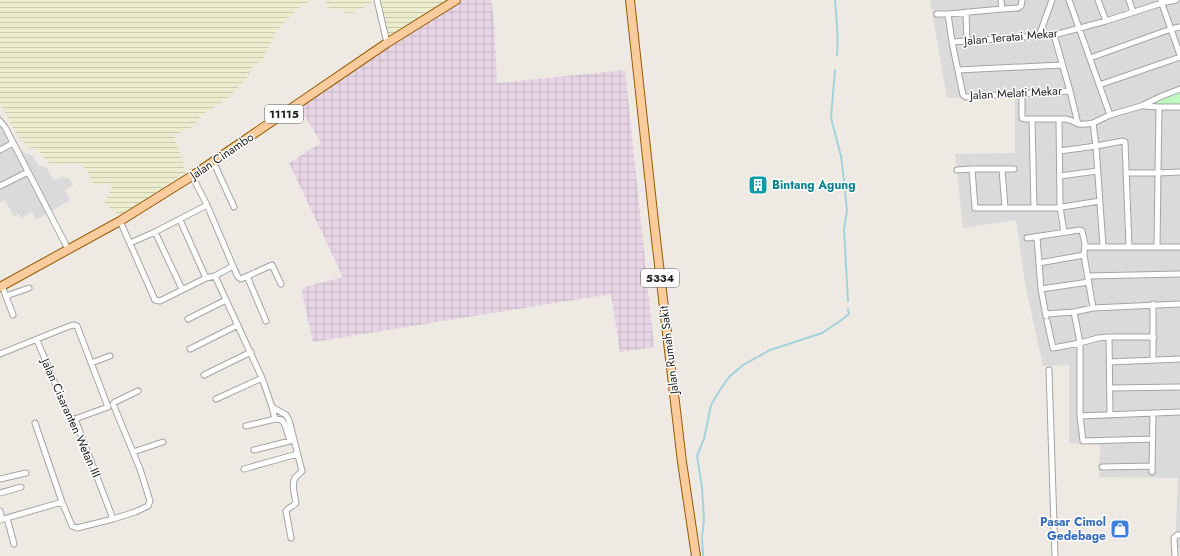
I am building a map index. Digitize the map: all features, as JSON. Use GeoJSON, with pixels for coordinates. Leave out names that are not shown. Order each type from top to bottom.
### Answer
{"type":"FeatureCollection","features":[{"type":"Feature","properties":{"kind":"main road","name":"Jalan Cinambo"},"geometry":{"type":"LineString","coordinates":[[1,286],[112,226],[192,176],[387,43],[456,0]]}},
{"type":"Feature","properties":{"kind":"main road","name":"Jalan Rumah Sakit"},"geometry":{"type":"LineString","coordinates":[[630,0],[682,462],[696,556]]}},
{"type":"Feature","properties":{"kind":"street"},"geometry":{"type":"LineString","coordinates":[[377,0],[387,43]]}},
{"type":"Feature","properties":{"kind":"street"},"geometry":{"type":"LineString","coordinates":[[1001,0],[1002,9]]}},
{"type":"Feature","properties":{"kind":"street"},"geometry":{"type":"LineString","coordinates":[[937,14],[1018,8],[1021,6],[1022,0]]}},
{"type":"Feature","properties":{"kind":"street"},"geometry":{"type":"LineString","coordinates":[[1039,36],[1052,0]]}},
{"type":"Feature","properties":{"kind":"street"},"geometry":{"type":"LineString","coordinates":[[1069,0],[1110,115]]}},
{"type":"Feature","properties":{"kind":"street"},"geometry":{"type":"LineString","coordinates":[[1098,0],[1106,21]]}},
{"type":"Feature","properties":{"kind":"street"},"geometry":{"type":"LineString","coordinates":[[1129,0],[1132,12]]}},
{"type":"Feature","properties":{"kind":"street","name":"Jalan Teratai Mekar"},"geometry":{"type":"LineString","coordinates":[[952,42],[1054,35],[1106,21],[1161,1],[1176,0]]}},
{"type":"Feature","properties":{"kind":"street"},"geometry":{"type":"LineString","coordinates":[[1100,85],[1180,54],[1161,1]]}},
{"type":"Feature","properties":{"kind":"street"},"geometry":{"type":"LineString","coordinates":[[966,12],[967,41]]}},
{"type":"Feature","properties":{"kind":"street"},"geometry":{"type":"LineString","coordinates":[[948,14],[958,70],[1062,65]]}},
{"type":"Feature","properties":{"kind":"street"},"geometry":{"type":"LineString","coordinates":[[1090,58],[1180,27]]}},
{"type":"Feature","properties":{"kind":"street"},"geometry":{"type":"LineString","coordinates":[[1054,35],[1078,124]]}},
{"type":"Feature","properties":{"kind":"street","name":"Jalan Melati Mekar"},"geometry":{"type":"LineString","coordinates":[[958,70],[961,92],[966,97],[1070,91]]}},
{"type":"Feature","properties":{"kind":"street"},"geometry":{"type":"LineString","coordinates":[[1022,93],[1022,118],[1072,120],[1078,124],[1083,124],[1093,123],[1110,115],[1141,106],[1180,89]]}},
{"type":"Feature","properties":{"kind":"street"},"geometry":{"type":"LineString","coordinates":[[1141,106],[1180,107]]}},
{"type":"Feature","properties":{"kind":"street"},"geometry":{"type":"LineString","coordinates":[[1157,246],[1159,107]]}},
{"type":"Feature","properties":{"kind":"street"},"geometry":{"type":"LineString","coordinates":[[1032,119],[1034,208]]}},
{"type":"Feature","properties":{"kind":"street"},"geometry":{"type":"LineString","coordinates":[[1060,119],[1060,207],[1064,232]]}},
{"type":"Feature","properties":{"kind":"street"},"geometry":{"type":"LineString","coordinates":[[0,121],[5,127],[68,250]]}},
{"type":"Feature","properties":{"kind":"street"},"geometry":{"type":"LineString","coordinates":[[1093,123],[1103,247]]}},
{"type":"Feature","properties":{"kind":"street"},"geometry":{"type":"LineString","coordinates":[[1060,151],[1123,141],[1125,142],[1129,247]]}},
{"type":"Feature","properties":{"kind":"street"},"geometry":{"type":"LineString","coordinates":[[0,150],[13,143]]}},
{"type":"Feature","properties":{"kind":"street"},"geometry":{"type":"LineString","coordinates":[[213,161],[234,207]]}},
{"type":"Feature","properties":{"kind":"street"},"geometry":{"type":"LineString","coordinates":[[972,169],[975,208],[1060,207],[1100,201]]}},
{"type":"Feature","properties":{"kind":"street"},"geometry":{"type":"LineString","coordinates":[[1002,169],[1005,208]]}},
{"type":"Feature","properties":{"kind":"street"},"geometry":{"type":"LineString","coordinates":[[957,170],[1014,169]]}},
{"type":"Feature","properties":{"kind":"street"},"geometry":{"type":"LineString","coordinates":[[0,186],[28,172]]}},
{"type":"Feature","properties":{"kind":"street"},"geometry":{"type":"LineString","coordinates":[[1060,176],[1097,172]]}},
{"type":"Feature","properties":{"kind":"street"},"geometry":{"type":"LineString","coordinates":[[1126,173],[1180,172]]}},
{"type":"Feature","properties":{"kind":"street"},"geometry":{"type":"LineString","coordinates":[[192,176],[207,205],[239,279],[272,265],[281,284]]}},
{"type":"Feature","properties":{"kind":"street"},"geometry":{"type":"LineString","coordinates":[[130,243],[180,220],[207,205]]}},
{"type":"Feature","properties":{"kind":"street"},"geometry":{"type":"LineString","coordinates":[[180,220],[206,278]]}},
{"type":"Feature","properties":{"kind":"street"},"geometry":{"type":"LineString","coordinates":[[120,221],[155,300],[160,301],[182,289],[206,278],[215,276],[233,266]]}},
{"type":"Feature","properties":{"kind":"street"},"geometry":{"type":"LineString","coordinates":[[1027,238],[1064,232],[1082,231],[1085,247],[1084,255],[1093,308]]}},
{"type":"Feature","properties":{"kind":"street"},"geometry":{"type":"LineString","coordinates":[[155,232],[182,289]]}},
{"type":"Feature","properties":{"kind":"street"},"geometry":{"type":"LineString","coordinates":[[1037,237],[1041,289],[1052,348],[1098,338],[1154,337]]}},
{"type":"Feature","properties":{"kind":"street"},"geometry":{"type":"LineString","coordinates":[[1085,247],[1180,247]]}},
{"type":"Feature","properties":{"kind":"street"},"geometry":{"type":"LineString","coordinates":[[1039,263],[1084,255]]}},
{"type":"Feature","properties":{"kind":"street"},"geometry":{"type":"LineString","coordinates":[[1041,289],[1088,279],[1180,274]]}},
{"type":"Feature","properties":{"kind":"street"},"geometry":{"type":"LineString","coordinates":[[215,276],[262,378],[275,419]]}},
{"type":"Feature","properties":{"kind":"street"},"geometry":{"type":"LineString","coordinates":[[247,276],[266,321]]}},
{"type":"Feature","properties":{"kind":"street"},"geometry":{"type":"LineString","coordinates":[[1,286],[13,315]]}},
{"type":"Feature","properties":{"kind":"street"},"geometry":{"type":"LineString","coordinates":[[6,296],[29,288]]}},
{"type":"Feature","properties":{"kind":"street"},"geometry":{"type":"LineString","coordinates":[[188,319],[226,300]]}},
{"type":"Feature","properties":{"kind":"street"},"geometry":{"type":"LineString","coordinates":[[1046,317],[1093,308],[1153,304],[1180,304]]}},
{"type":"Feature","properties":{"kind":"street"},"geometry":{"type":"LineString","coordinates":[[1153,304],[1153,360]]}},
{"type":"Feature","properties":{"kind":"street"},"geometry":{"type":"LineString","coordinates":[[1074,312],[1080,343],[1080,416],[1083,441],[1153,439]]}},
{"type":"Feature","properties":{"kind":"street"},"geometry":{"type":"LineString","coordinates":[[0,354],[75,325],[84,344],[108,407]]}},
{"type":"Feature","properties":{"kind":"street"},"geometry":{"type":"LineString","coordinates":[[190,349],[238,325]]}},
{"type":"Feature","properties":{"kind":"street"},"geometry":{"type":"LineString","coordinates":[[1109,337],[1110,415]]}},
{"type":"Feature","properties":{"kind":"street","name":"Jalan Cisaranten Wetan III"},"geometry":{"type":"LineString","coordinates":[[37,340],[69,417],[74,419],[113,519]]}},
{"type":"Feature","properties":{"kind":"street"},"geometry":{"type":"LineString","coordinates":[[204,375],[251,352]]}},
{"type":"Feature","properties":{"kind":"street"},"geometry":{"type":"LineString","coordinates":[[91,363],[110,356]]}},
{"type":"Feature","properties":{"kind":"street"},"geometry":{"type":"LineString","coordinates":[[1109,362],[1180,359]]}},
{"type":"Feature","properties":{"kind":"street"},"geometry":{"type":"LineString","coordinates":[[1049,370],[1055,556]]}},
{"type":"Feature","properties":{"kind":"street"},"geometry":{"type":"LineString","coordinates":[[216,398],[262,378]]}},
{"type":"Feature","properties":{"kind":"street"},"geometry":{"type":"LineString","coordinates":[[1110,388],[1180,387]]}},
{"type":"Feature","properties":{"kind":"street"},"geometry":{"type":"LineString","coordinates":[[74,419],[108,407],[138,391]]}},
{"type":"Feature","properties":{"kind":"street"},"geometry":{"type":"LineString","coordinates":[[35,423],[62,502],[72,526],[77,528],[135,512],[148,506],[150,501],[140,469],[113,404]]}},
{"type":"Feature","properties":{"kind":"street"},"geometry":{"type":"LineString","coordinates":[[272,407],[286,415],[289,420],[302,471],[302,474],[295,478],[293,482],[296,503],[286,511],[291,538]]}},
{"type":"Feature","properties":{"kind":"street"},"geometry":{"type":"LineString","coordinates":[[1080,416],[1180,412]]}},
{"type":"Feature","properties":{"kind":"street"},"geometry":{"type":"LineString","coordinates":[[1102,467],[1152,469],[1153,413]]}},
{"type":"Feature","properties":{"kind":"street"},"geometry":{"type":"LineString","coordinates":[[246,426],[275,419],[282,420],[285,425],[290,441],[254,450]]}},
{"type":"Feature","properties":{"kind":"street"},"geometry":{"type":"LineString","coordinates":[[133,452],[163,442]]}},
{"type":"Feature","properties":{"kind":"street"},"geometry":{"type":"LineString","coordinates":[[244,469],[297,454]]}},
{"type":"Feature","properties":{"kind":"street"},"geometry":{"type":"LineString","coordinates":[[0,479],[26,472]]}},
{"type":"Feature","properties":{"kind":"street"},"geometry":{"type":"LineString","coordinates":[[0,493],[21,487]]}},
{"type":"Feature","properties":{"kind":"street"},"geometry":{"type":"LineString","coordinates":[[3,519],[62,502]]}},
{"type":"Feature","properties":{"kind":"street"},"geometry":{"type":"LineString","coordinates":[[0,511],[14,544]]}},
{"type":"Feature","properties":{"kind":"street"},"geometry":{"type":"LineString","coordinates":[[1175,556],[1174,538],[1176,535],[1180,535]]}},
{"type":"Feature","properties":{"kind":"shaded area"},"geometry":{"type":"Polygon","coordinates":[[[459,0],[491,0],[494,22],[497,83],[625,70],[654,347],[620,352],[611,294],[313,342],[301,288],[343,277],[289,163],[321,143],[300,108],[459,0]]]}},
{"type":"Feature","properties":{"kind":"shaded area"},"geometry":{"type":"Polygon","coordinates":[[[930,0],[1180,0],[1180,548],[1175,548],[1178,478],[1099,477],[1100,445],[1069,443],[1069,365],[1043,366],[1025,283],[1016,220],[963,228],[955,154],[1015,153],[1015,96],[947,98],[930,0]]]}},
{"type":"Feature","properties":{"kind":"shaded area"},"geometry":{"type":"Polygon","coordinates":[[[0,114],[21,151],[33,156],[39,166],[46,167],[54,180],[64,176],[65,178],[69,178],[73,185],[65,190],[70,200],[36,220],[32,212],[21,218],[19,214],[14,217],[5,200],[0,202],[0,114]]]}},
{"type":"Feature","properties":{"kind":"green space"},"geometry":{"type":"Polygon","coordinates":[[[0,0],[312,0],[297,9],[276,32],[262,61],[254,64],[246,79],[229,97],[206,112],[198,119],[194,126],[174,135],[186,172],[120,216],[104,202],[112,188],[108,182],[104,185],[93,184],[88,172],[79,163],[51,165],[38,150],[28,147],[17,135],[0,103],[0,0]]]}},
{"type":"Feature","properties":{"kind":"green space"},"geometry":{"type":"Polygon","coordinates":[[[325,0],[370,0],[371,4],[346,16],[343,8],[331,11],[325,0]]]}},
{"type":"Feature","properties":{"kind":"green space"},"geometry":{"type":"Polygon","coordinates":[[[377,0],[449,0],[386,39],[377,0]]]}},
{"type":"Feature","properties":{"kind":"green space"},"geometry":{"type":"Polygon","coordinates":[[[1180,86],[1180,109],[1140,109],[1142,101],[1180,86]]]}},
{"type":"Feature","properties":{"kind":"waterway"},"geometry":{"type":"LineString","coordinates":[[835,0],[838,34],[837,55]]}},
{"type":"Feature","properties":{"kind":"waterway"},"geometry":{"type":"LineString","coordinates":[[835,70],[831,118],[841,156],[847,211],[844,229],[848,301]]}},
{"type":"Feature","properties":{"kind":"waterway"},"geometry":{"type":"LineString","coordinates":[[703,556],[702,537],[704,520],[702,487],[697,456],[704,439],[711,405],[729,377],[743,365],[770,350],[822,333],[849,314],[848,309]]}},
{"type":"Feature","properties":{"kind":"place","name":"Bintang Agung"},"geometry":{"type":"Point","coordinates":[758,185]}},
{"type":"Feature","properties":{"kind":"place","name":"Pasar Cimol Gedebage"},"geometry":{"type":"Point","coordinates":[1120,529]}}]}
